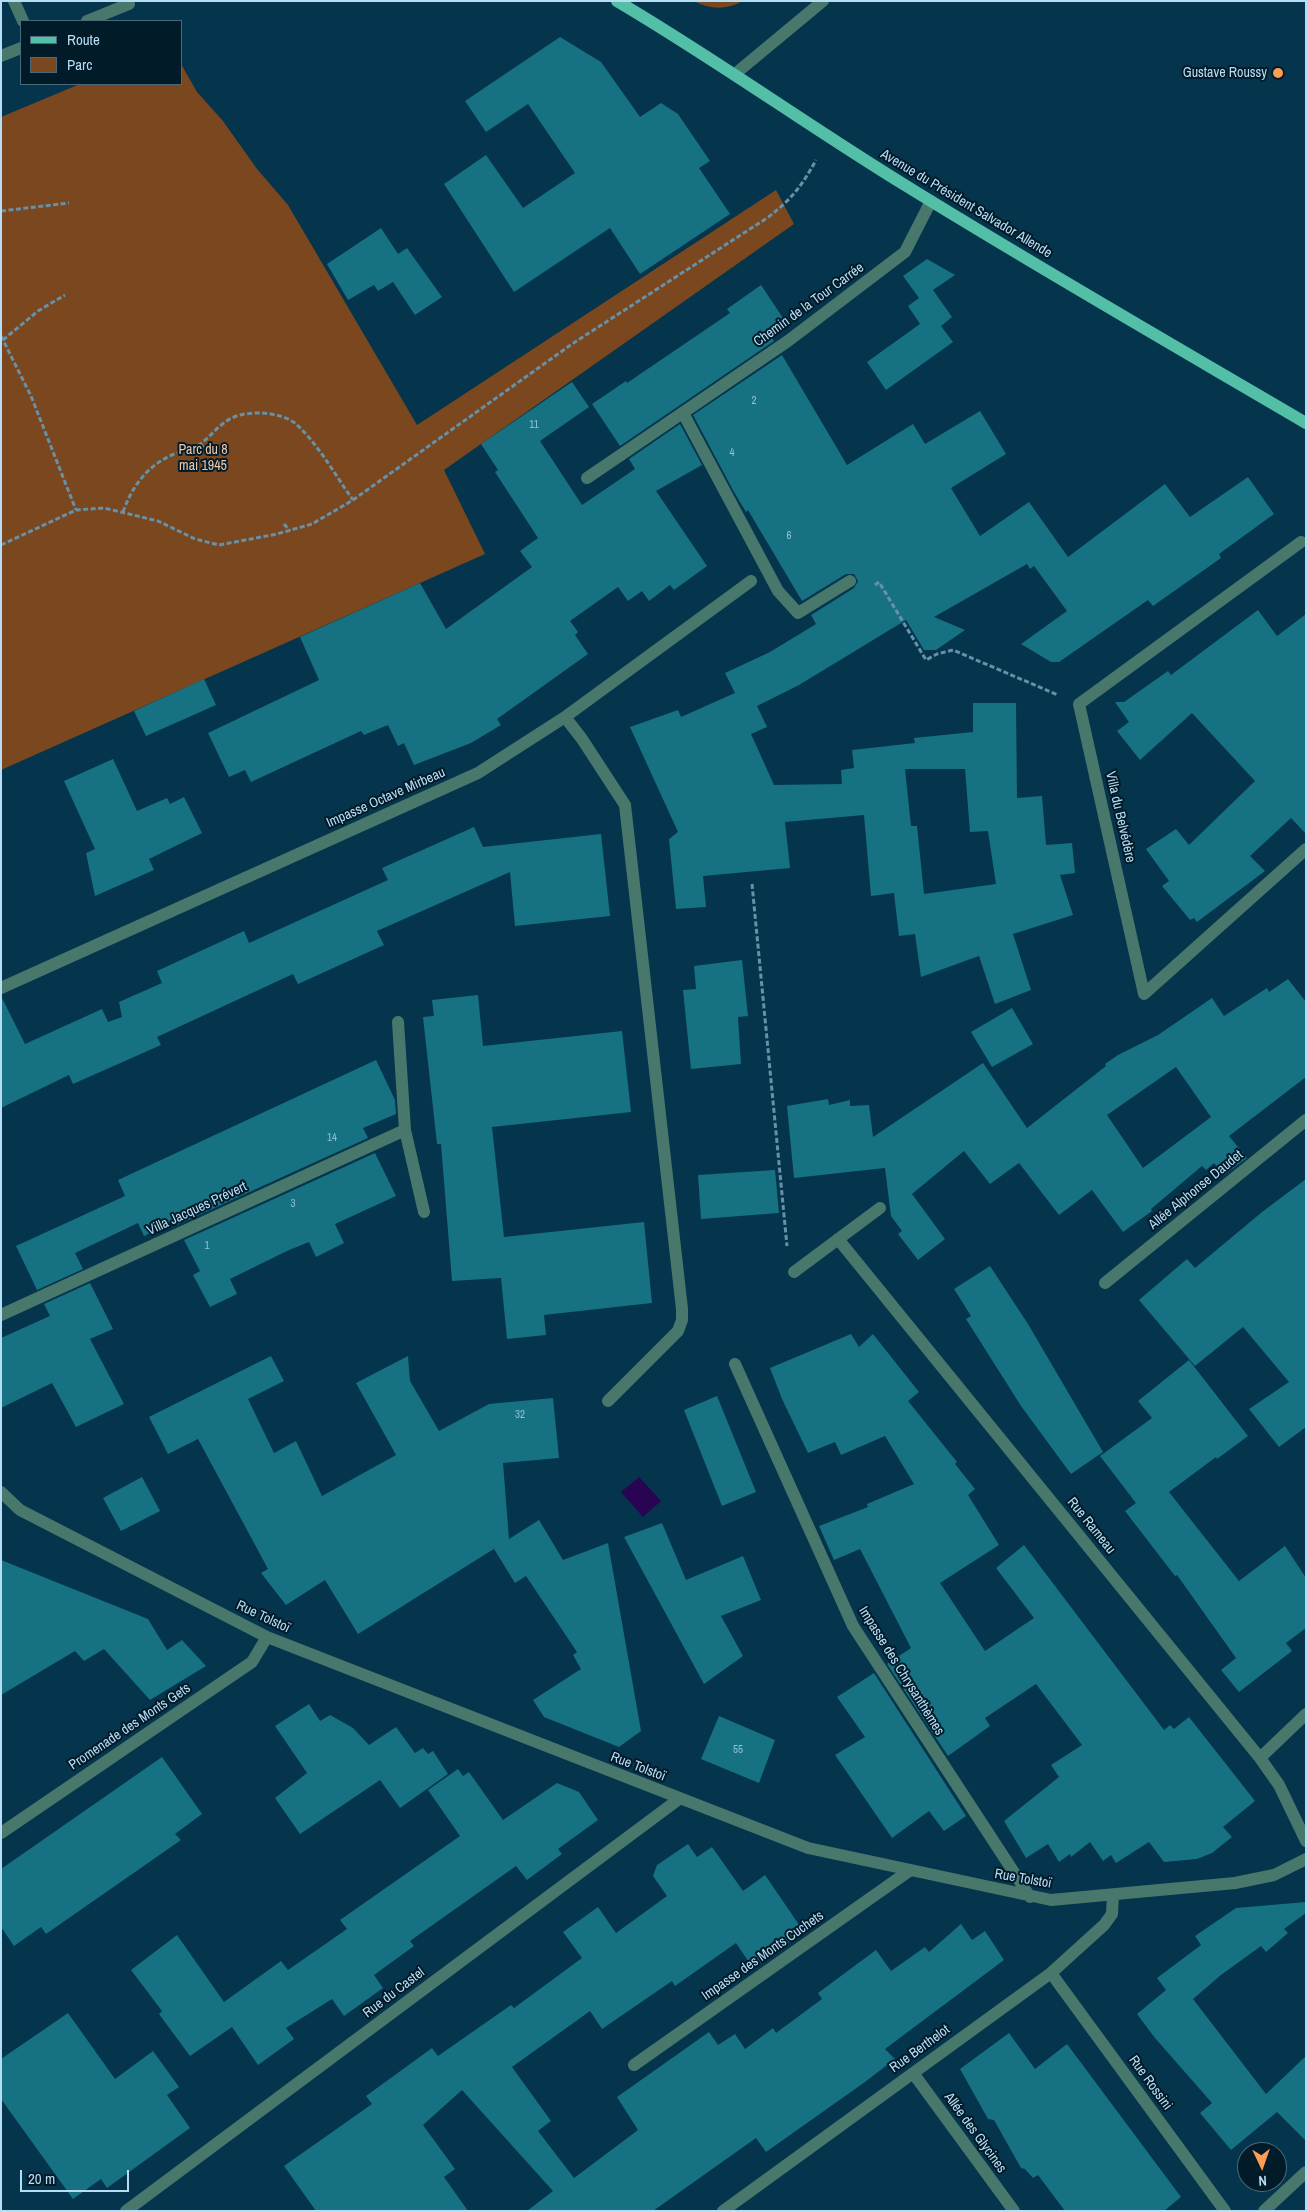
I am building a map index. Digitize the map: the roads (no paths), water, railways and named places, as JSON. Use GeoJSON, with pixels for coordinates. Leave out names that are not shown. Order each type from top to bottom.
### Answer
{"type":"FeatureCollection","features":[{"type":"Feature","properties":{"kind":"main road","name":"Avenue du Président Salvador Allende"},"geometry":{"type":"LineString","coordinates":[[618,1],[687,42],[829,137],[931,201],[1306,423]]}},
{"type":"Feature","properties":{"kind":"street"},"geometry":{"type":"LineString","coordinates":[[14,1],[23,20]]}},
{"type":"Feature","properties":{"kind":"street"},"geometry":{"type":"LineString","coordinates":[[735,74],[824,1]]}},
{"type":"Feature","properties":{"kind":"street"},"geometry":{"type":"LineString","coordinates":[[89,20],[129,4]]}},
{"type":"Feature","properties":{"kind":"street"},"geometry":{"type":"LineString","coordinates":[[1,56],[20,48]]}},
{"type":"Feature","properties":{"kind":"street","name":"Chemin de la Tour Carrée"},"geometry":{"type":"LineString","coordinates":[[587,478],[788,341],[905,252],[931,201]]}},
{"type":"Feature","properties":{"kind":"street"},"geometry":{"type":"LineString","coordinates":[[683,413],[778,591],[798,613],[850,582]]}},
{"type":"Feature","properties":{"kind":"street","name":"Villa du Belvédère"},"geometry":{"type":"LineString","coordinates":[[1301,542],[1079,704],[1144,994],[1306,849]]}},
{"type":"Feature","properties":{"kind":"street","name":"Impasse Octave Mirbeau"},"geometry":{"type":"LineString","coordinates":[[1,988],[478,774],[566,717],[751,581]]}},
{"type":"Feature","properties":{"kind":"street"},"geometry":{"type":"LineString","coordinates":[[566,717],[625,805],[682,1309],[682,1320],[678,1331],[608,1401]]}},
{"type":"Feature","properties":{"kind":"street"},"geometry":{"type":"LineString","coordinates":[[398,1022],[405,1130],[424,1212]]}},
{"type":"Feature","properties":{"kind":"street","name":"Allée Alphonse Daudet"},"geometry":{"type":"LineString","coordinates":[[1105,1283],[1306,1120]]}},
{"type":"Feature","properties":{"kind":"street","name":"Villa Jacques Prévert"},"geometry":{"type":"LineString","coordinates":[[1,1315],[405,1130]]}},
{"type":"Feature","properties":{"kind":"street"},"geometry":{"type":"LineString","coordinates":[[794,1272],[880,1208]]}},
{"type":"Feature","properties":{"kind":"street","name":"Rue Rameau"},"geometry":{"type":"LineString","coordinates":[[838,1239],[1260,1758],[1279,1785],[1306,1840]]}},
{"type":"Feature","properties":{"kind":"street","name":"Impasse des Chrysanthèmes"},"geometry":{"type":"LineString","coordinates":[[735,1364],[853,1626],[1030,1897]]}},
{"type":"Feature","properties":{"kind":"street","name":"Rue Tolstoï"},"geometry":{"type":"LineString","coordinates":[[1,1492],[20,1510],[267,1637],[808,1848],[1051,1900],[1235,1883],[1274,1875],[1306,1859]]}},
{"type":"Feature","properties":{"kind":"street","name":"Promenade des Monts Gets"},"geometry":{"type":"LineString","coordinates":[[1,1833],[252,1662],[267,1637]]}},
{"type":"Feature","properties":{"kind":"street"},"geometry":{"type":"LineString","coordinates":[[1260,1758],[1306,1714]]}},
{"type":"Feature","properties":{"kind":"street","name":"Rue du Castel"},"geometry":{"type":"LineString","coordinates":[[126,2211],[679,1799]]}},
{"type":"Feature","properties":{"kind":"street","name":"Impasse des Monts Cuchets"},"geometry":{"type":"LineString","coordinates":[[634,2065],[909,1871]]}},
{"type":"Feature","properties":{"kind":"street","name":"Rue Berthelot"},"geometry":{"type":"LineString","coordinates":[[723,2211],[1050,1973],[1104,1926],[1112,1914],[1113,1895]]}},
{"type":"Feature","properties":{"kind":"street","name":"Rue Rossini"},"geometry":{"type":"LineString","coordinates":[[1050,1973],[1225,2211]]}},
{"type":"Feature","properties":{"kind":"street","name":"Allée des Glycines"},"geometry":{"type":"LineString","coordinates":[[912,2073],[1014,2211]]}},
{"type":"Feature","properties":{"kind":"street"},"geometry":{"type":"LineString","coordinates":[[1264,2211],[1306,2172]]}},
{"type":"Feature","properties":{"kind":"place","name":"Gustave Roussy"},"geometry":{"type":"Point","coordinates":[1278,73]}},
{"type":"Feature","properties":{"kind":"park label","name":"Parc du 8 mai 1945"},"geometry":{"type":"Point","coordinates":[203,458]}}]}
